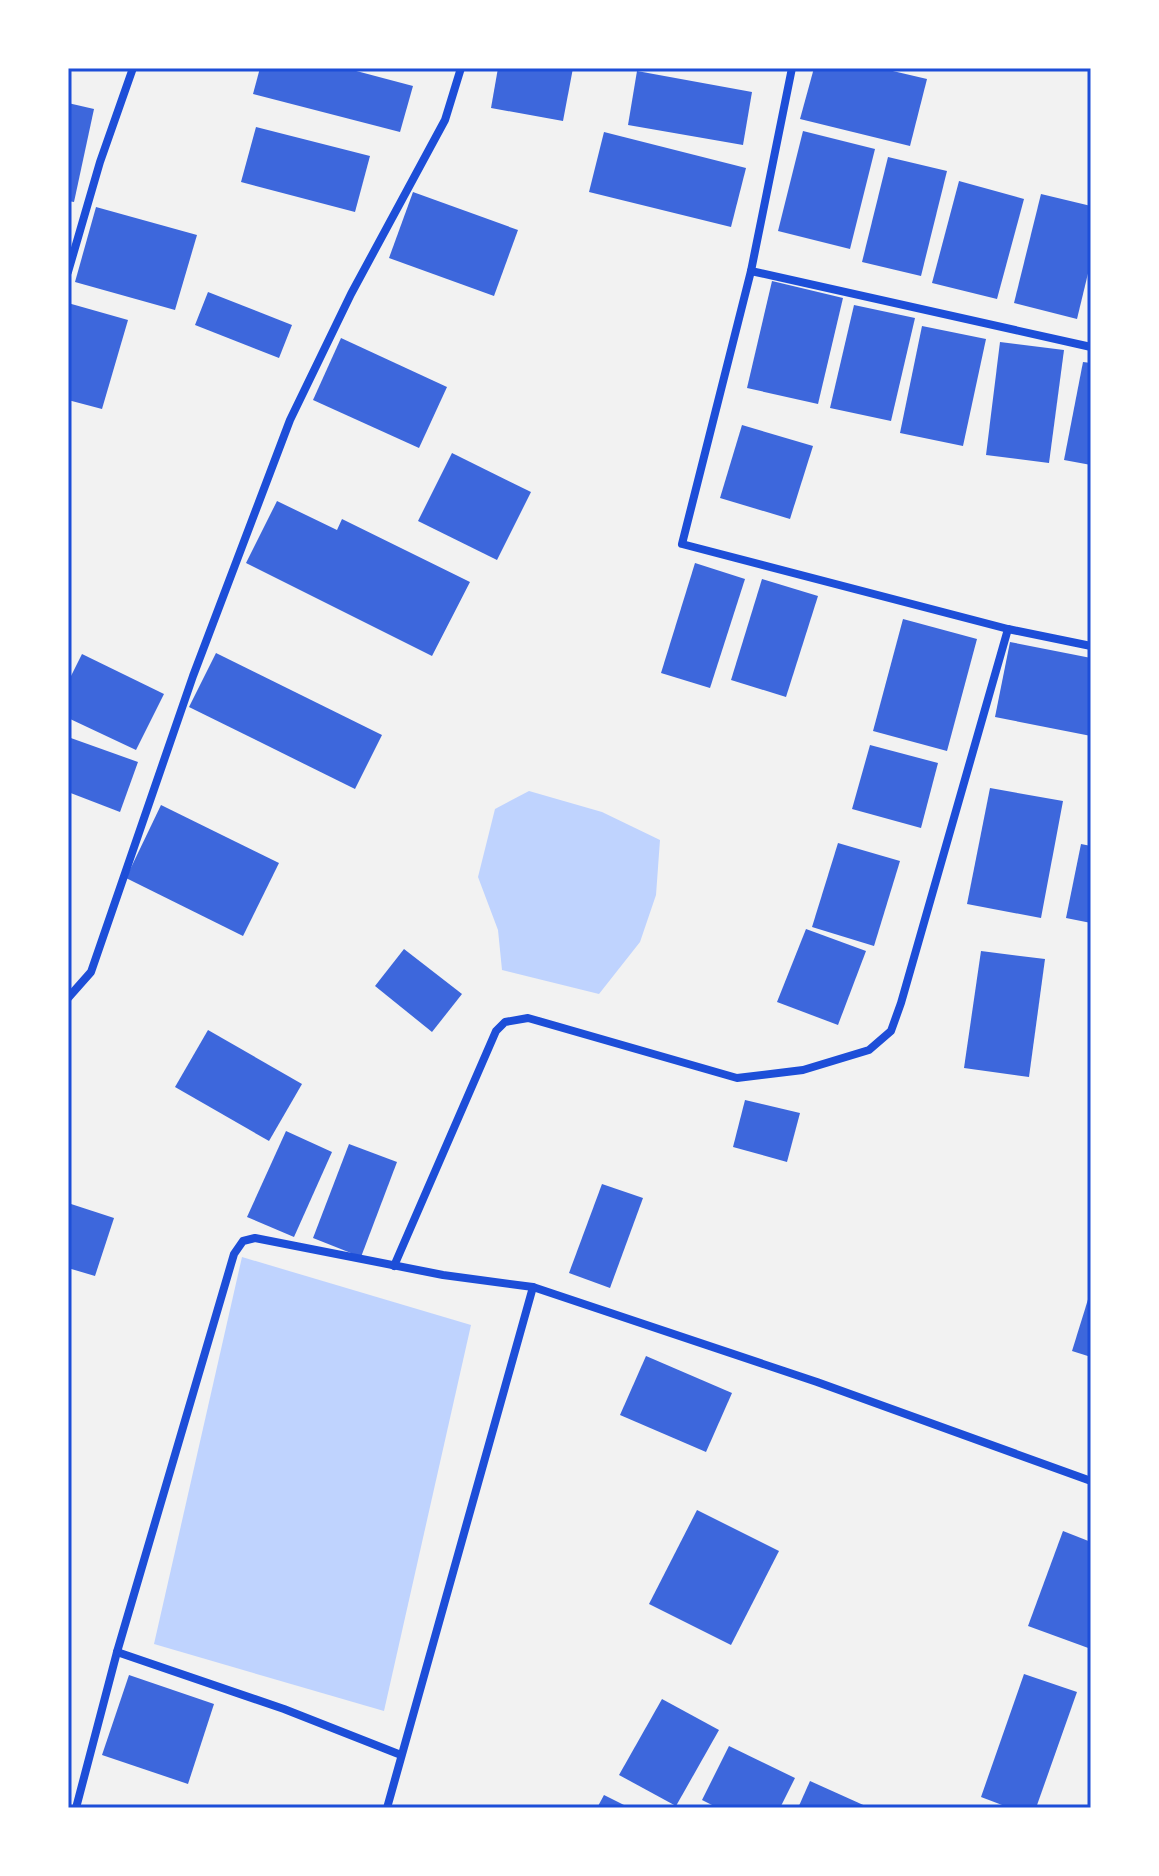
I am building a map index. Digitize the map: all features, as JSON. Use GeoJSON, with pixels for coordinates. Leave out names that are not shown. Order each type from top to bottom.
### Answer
{"type":"FeatureCollection","features":[{"type":"Feature","properties":{"kind":"street"},"geometry":{"type":"LineString","coordinates":[[68,272],[100,162],[133,68]]}},
{"type":"Feature","properties":{"kind":"street"},"geometry":{"type":"LineString","coordinates":[[68,998],[91,972],[193,676],[290,420],[351,294],[445,120],[461,68]]}},
{"type":"Feature","properties":{"kind":"street"},"geometry":{"type":"LineString","coordinates":[[792,68],[751,271],[682,544],[1008,629],[1091,646]]}},
{"type":"Feature","properties":{"kind":"street"},"geometry":{"type":"LineString","coordinates":[[751,271],[1091,347]]}},
{"type":"Feature","properties":{"kind":"street"},"geometry":{"type":"LineString","coordinates":[[394,1266],[496,1031],[505,1022],[528,1018],[737,1078],[803,1070],[869,1050],[891,1031],[1008,629]]}},
{"type":"Feature","properties":{"kind":"street"},"geometry":{"type":"LineString","coordinates":[[76,1808],[117,1652],[234,1254],[243,1241],[255,1238],[394,1266],[533,1287],[817,1382],[1091,1481]]}},
{"type":"Feature","properties":{"kind":"street"},"geometry":{"type":"LineString","coordinates":[[387,1808],[533,1287]]}},
{"type":"Feature","properties":{"kind":"street"},"geometry":{"type":"LineString","coordinates":[[117,1652],[284,1709],[401,1755]]}},
{"type":"Feature","properties":{"kind":"water"},"geometry":{"type":"Polygon","coordinates":[[[529,791],[602,812],[660,840],[656,895],[640,942],[599,994],[502,970],[498,930],[478,877],[495,809],[529,791]]]}},
{"type":"Feature","properties":{"kind":"water"},"geometry":{"type":"Polygon","coordinates":[[[242,1257],[471,1325],[384,1711],[154,1644],[242,1257]]]}},
{"type":"Feature","properties":{"kind":"building"},"geometry":{"type":"Polygon","coordinates":[[[260,68],[345,68],[413,86],[400,132],[253,94],[260,68]]]}},
{"type":"Feature","properties":{"kind":"building"},"geometry":{"type":"Polygon","coordinates":[[[498,68],[573,68],[563,121],[491,108],[498,68]]]}},
{"type":"Feature","properties":{"kind":"building"},"geometry":{"type":"Polygon","coordinates":[[[814,68],[880,68],[927,79],[910,146],[800,119],[814,68]]]}},
{"type":"Feature","properties":{"kind":"building"},"geometry":{"type":"Polygon","coordinates":[[[637,71],[752,92],[743,145],[628,125],[637,71]]]}},
{"type":"Feature","properties":{"kind":"building"},"geometry":{"type":"Polygon","coordinates":[[[68,103],[94,109],[74,202],[68,201],[68,103]]]}},
{"type":"Feature","properties":{"kind":"building"},"geometry":{"type":"Polygon","coordinates":[[[256,127],[370,156],[355,212],[241,182],[256,127]]]}},
{"type":"Feature","properties":{"kind":"building"},"geometry":{"type":"Polygon","coordinates":[[[803,131],[875,149],[850,249],[778,231],[803,131]]]}},
{"type":"Feature","properties":{"kind":"building"},"geometry":{"type":"Polygon","coordinates":[[[604,132],[746,168],[731,227],[589,192],[604,132]]]}},
{"type":"Feature","properties":{"kind":"building"},"geometry":{"type":"Polygon","coordinates":[[[888,157],[947,171],[921,276],[862,262],[888,157]]]}},
{"type":"Feature","properties":{"kind":"building"},"geometry":{"type":"Polygon","coordinates":[[[959,181],[1024,199],[997,299],[932,283],[959,181]]]}},
{"type":"Feature","properties":{"kind":"building"},"geometry":{"type":"Polygon","coordinates":[[[413,192],[518,230],[494,296],[389,258],[413,192]]]}},
{"type":"Feature","properties":{"kind":"building"},"geometry":{"type":"Polygon","coordinates":[[[1041,194],[1091,206],[1091,261],[1077,319],[1014,303],[1041,194]]]}},
{"type":"Feature","properties":{"kind":"building"},"geometry":{"type":"Polygon","coordinates":[[[96,207],[197,235],[175,310],[75,282],[96,207]]]}},
{"type":"Feature","properties":{"kind":"building"},"geometry":{"type":"Polygon","coordinates":[[[772,281],[843,298],[818,404],[747,388],[772,281]]]}},
{"type":"Feature","properties":{"kind":"building"},"geometry":{"type":"Polygon","coordinates":[[[208,292],[292,325],[279,358],[195,325],[208,292]]]}},
{"type":"Feature","properties":{"kind":"building"},"geometry":{"type":"Polygon","coordinates":[[[68,303],[128,320],[102,409],[68,400],[68,303]]]}},
{"type":"Feature","properties":{"kind":"building"},"geometry":{"type":"Polygon","coordinates":[[[854,305],[915,318],[891,421],[830,408],[854,305]]]}},
{"type":"Feature","properties":{"kind":"building"},"geometry":{"type":"Polygon","coordinates":[[[922,326],[986,339],[963,446],[900,433],[922,326]]]}},
{"type":"Feature","properties":{"kind":"building"},"geometry":{"type":"Polygon","coordinates":[[[341,338],[447,387],[419,448],[313,400],[341,338]]]}},
{"type":"Feature","properties":{"kind":"building"},"geometry":{"type":"Polygon","coordinates":[[[1000,342],[1064,350],[1049,463],[986,455],[1000,342]]]}},
{"type":"Feature","properties":{"kind":"building"},"geometry":{"type":"Polygon","coordinates":[[[1083,362],[1091,363],[1091,465],[1064,460],[1083,362]]]}},
{"type":"Feature","properties":{"kind":"building"},"geometry":{"type":"Polygon","coordinates":[[[742,425],[813,446],[790,519],[720,498],[742,425]]]}},
{"type":"Feature","properties":{"kind":"building"},"geometry":{"type":"Polygon","coordinates":[[[452,453],[531,492],[497,560],[418,521],[452,453]]]}},
{"type":"Feature","properties":{"kind":"building"},"geometry":{"type":"Polygon","coordinates":[[[277,501],[337,530],[342,519],[470,582],[432,656],[246,563],[277,501]]]}},
{"type":"Feature","properties":{"kind":"building"},"geometry":{"type":"Polygon","coordinates":[[[695,563],[745,579],[710,688],[661,673],[695,563]]]}},
{"type":"Feature","properties":{"kind":"building"},"geometry":{"type":"Polygon","coordinates":[[[762,579],[818,596],[786,697],[731,680],[762,579]]]}},
{"type":"Feature","properties":{"kind":"building"},"geometry":{"type":"Polygon","coordinates":[[[903,619],[977,639],[947,751],[873,731],[903,619]]]}},
{"type":"Feature","properties":{"kind":"building"},"geometry":{"type":"Polygon","coordinates":[[[1010,642],[1091,658],[1091,736],[995,717],[1010,642]]]}},
{"type":"Feature","properties":{"kind":"building"},"geometry":{"type":"Polygon","coordinates":[[[216,653],[382,735],[355,789],[189,707],[216,653]]]}},
{"type":"Feature","properties":{"kind":"building"},"geometry":{"type":"Polygon","coordinates":[[[82,654],[164,694],[136,750],[68,718],[68,682],[82,654]]]}},
{"type":"Feature","properties":{"kind":"building"},"geometry":{"type":"Polygon","coordinates":[[[68,737],[138,762],[120,812],[68,792],[68,737]]]}},
{"type":"Feature","properties":{"kind":"building"},"geometry":{"type":"Polygon","coordinates":[[[870,745],[938,763],[921,828],[852,809],[870,745]]]}},
{"type":"Feature","properties":{"kind":"building"},"geometry":{"type":"Polygon","coordinates":[[[990,788],[1063,801],[1041,918],[967,904],[990,788]]]}},
{"type":"Feature","properties":{"kind":"building"},"geometry":{"type":"Polygon","coordinates":[[[161,805],[279,863],[243,936],[126,878],[161,805]]]}},
{"type":"Feature","properties":{"kind":"building"},"geometry":{"type":"Polygon","coordinates":[[[838,843],[900,861],[874,946],[812,927],[838,843]]]}},
{"type":"Feature","properties":{"kind":"building"},"geometry":{"type":"Polygon","coordinates":[[[1081,844],[1091,846],[1091,923],[1066,918],[1081,844]]]}},
{"type":"Feature","properties":{"kind":"building"},"geometry":{"type":"Polygon","coordinates":[[[806,929],[866,951],[838,1025],[777,1002],[806,929]]]}},
{"type":"Feature","properties":{"kind":"building"},"geometry":{"type":"Polygon","coordinates":[[[404,949],[462,994],[432,1032],[375,986],[404,949]]]}},
{"type":"Feature","properties":{"kind":"building"},"geometry":{"type":"Polygon","coordinates":[[[981,951],[1045,959],[1029,1077],[964,1068],[981,951]]]}},
{"type":"Feature","properties":{"kind":"building"},"geometry":{"type":"Polygon","coordinates":[[[208,1030],[302,1084],[269,1141],[175,1087],[208,1030]]]}},
{"type":"Feature","properties":{"kind":"building"},"geometry":{"type":"Polygon","coordinates":[[[745,1100],[800,1113],[787,1162],[733,1147],[745,1100]]]}},
{"type":"Feature","properties":{"kind":"building"},"geometry":{"type":"Polygon","coordinates":[[[286,1131],[332,1152],[294,1237],[247,1217],[286,1131]]]}},
{"type":"Feature","properties":{"kind":"building"},"geometry":{"type":"Polygon","coordinates":[[[349,1144],[397,1162],[361,1257],[313,1238],[349,1144]]]}},
{"type":"Feature","properties":{"kind":"building"},"geometry":{"type":"Polygon","coordinates":[[[602,1184],[643,1198],[610,1288],[569,1273],[602,1184]]]}},
{"type":"Feature","properties":{"kind":"building"},"geometry":{"type":"Polygon","coordinates":[[[68,1203],[114,1218],[95,1276],[68,1268],[68,1203]]]}},
{"type":"Feature","properties":{"kind":"building"},"geometry":{"type":"Polygon","coordinates":[[[1091,1293],[1091,1357],[1072,1351],[1091,1293]]]}},
{"type":"Feature","properties":{"kind":"building"},"geometry":{"type":"Polygon","coordinates":[[[646,1356],[732,1393],[706,1452],[620,1415],[646,1356]]]}},
{"type":"Feature","properties":{"kind":"building"},"geometry":{"type":"Polygon","coordinates":[[[697,1510],[779,1551],[731,1645],[649,1604],[697,1510]]]}},
{"type":"Feature","properties":{"kind":"building"},"geometry":{"type":"Polygon","coordinates":[[[1063,1531],[1091,1542],[1091,1649],[1028,1626],[1063,1531]]]}},
{"type":"Feature","properties":{"kind":"building"},"geometry":{"type":"Polygon","coordinates":[[[1024,1674],[1077,1692],[1036,1808],[1010,1808],[981,1797],[1024,1674]]]}},
{"type":"Feature","properties":{"kind":"building"},"geometry":{"type":"Polygon","coordinates":[[[129,1675],[214,1704],[188,1784],[102,1755],[129,1675]]]}},
{"type":"Feature","properties":{"kind":"building"},"geometry":{"type":"Polygon","coordinates":[[[662,1699],[719,1730],[676,1806],[619,1775],[662,1699]]]}},
{"type":"Feature","properties":{"kind":"building"},"geometry":{"type":"Polygon","coordinates":[[[729,1746],[795,1778],[780,1808],[718,1808],[702,1800],[729,1746]]]}},
{"type":"Feature","properties":{"kind":"building"},"geometry":{"type":"Polygon","coordinates":[[[810,1781],[870,1808],[798,1808],[810,1781]]]}},
{"type":"Feature","properties":{"kind":"building"},"geometry":{"type":"Polygon","coordinates":[[[604,1795],[630,1808],[597,1808],[604,1795]]]}}]}
